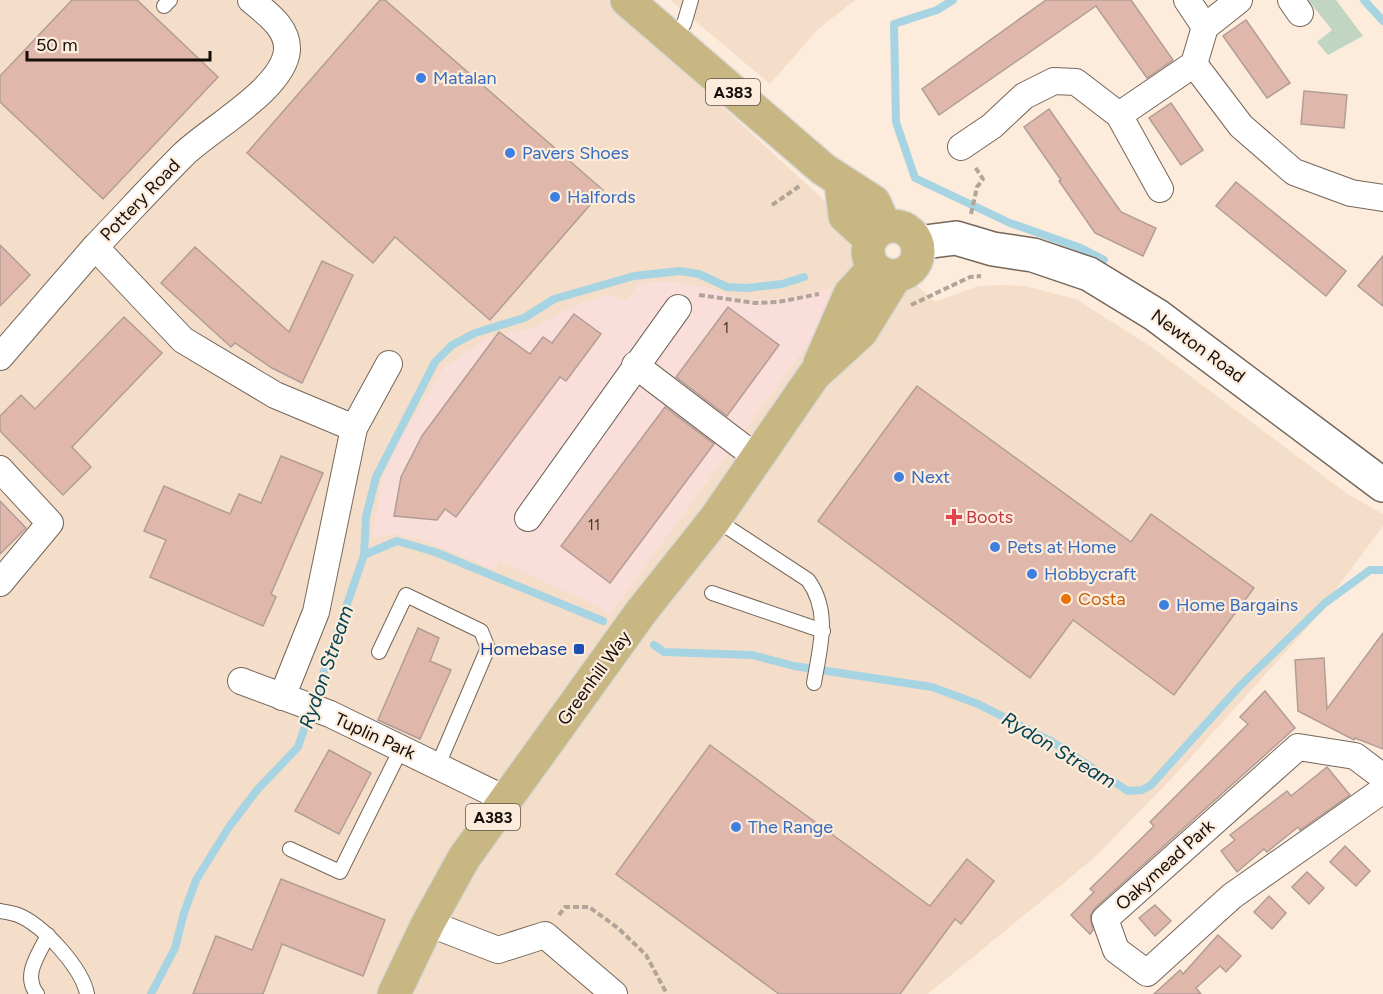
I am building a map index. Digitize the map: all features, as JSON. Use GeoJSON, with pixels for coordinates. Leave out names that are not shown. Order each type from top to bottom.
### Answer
{"type":"FeatureCollection","features":[{"type":"Feature","properties":{"kind":"main road","name":"A383"},"geometry":{"type":"LineString","coordinates":[[627,0],[841,183],[845,216],[893,253]]}},
{"type":"Feature","properties":{"kind":"main road","name":"Newton Road"},"geometry":{"type":"LineString","coordinates":[[893,253],[956,237],[991,262],[1062,263],[1120,291],[1245,380],[1383,485]]}},
{"type":"Feature","properties":{"kind":"main road","name":"Greenhill Way"},"geometry":{"type":"LineString","coordinates":[[394,994],[428,922],[464,858],[641,612],[715,519],[814,375],[850,294],[893,253]]}},
{"type":"Feature","properties":{"kind":"street","name":"Pottery Road"},"geometry":{"type":"LineString","coordinates":[[251,0],[281,27],[287,49],[281,69],[243,108],[185,153],[95,248],[183,340],[275,395],[354,428]]}},
{"type":"Feature","properties":{"kind":"street"},"geometry":{"type":"LineString","coordinates":[[1187,0],[1205,27]]}},
{"type":"Feature","properties":{"kind":"street"},"geometry":{"type":"LineString","coordinates":[[1119,115],[1194,64],[1205,27],[1239,0]]}},
{"type":"Feature","properties":{"kind":"street"},"geometry":{"type":"LineString","coordinates":[[1194,64],[1241,126],[1294,172],[1351,193],[1383,198]]}},
{"type":"Feature","properties":{"kind":"street"},"geometry":{"type":"LineString","coordinates":[[961,147],[992,126],[1023,96],[1054,81],[1076,82],[1119,115],[1160,189]]}},
{"type":"Feature","properties":{"kind":"street"},"geometry":{"type":"LineString","coordinates":[[0,357],[95,248]]}},
{"type":"Feature","properties":{"kind":"street"},"geometry":{"type":"LineString","coordinates":[[528,518],[635,365],[678,308]]}},
{"type":"Feature","properties":{"kind":"street"},"geometry":{"type":"LineString","coordinates":[[282,697],[316,612],[354,428],[389,364]]}},
{"type":"Feature","properties":{"kind":"street"},"geometry":{"type":"LineString","coordinates":[[635,365],[756,457]]}},
{"type":"Feature","properties":{"kind":"street"},"geometry":{"type":"LineString","coordinates":[[0,470],[50,523],[0,583]]}},
{"type":"Feature","properties":{"kind":"street","name":"Tuplin Park"},"geometry":{"type":"LineString","coordinates":[[241,681],[330,714],[506,799]]}},
{"type":"Feature","properties":{"kind":"street","name":"Oakymead Park"},"geometry":{"type":"LineString","coordinates":[[1383,777],[1355,756],[1298,747],[1105,919],[1116,950],[1147,973],[1232,896],[1383,790]]}},
{"type":"Feature","properties":{"kind":"street"},"geometry":{"type":"LineString","coordinates":[[428,922],[498,950],[545,935],[614,994]]}},
{"type":"Feature","properties":{"kind":"lane"},"geometry":{"type":"LineString","coordinates":[[672,39],[684,24],[691,0]]}},
{"type":"Feature","properties":{"kind":"lane"},"geometry":{"type":"LineString","coordinates":[[715,519],[808,580],[820,604],[823,631],[814,683]]}},
{"type":"Feature","properties":{"kind":"lane"},"geometry":{"type":"LineString","coordinates":[[712,594],[823,631]]}},
{"type":"Feature","properties":{"kind":"lane"},"geometry":{"type":"LineString","coordinates":[[379,652],[406,596],[481,631],[488,648],[438,765]]}},
{"type":"Feature","properties":{"kind":"lane"},"geometry":{"type":"LineString","coordinates":[[290,849],[340,872],[401,748]]}},
{"type":"Feature","properties":{"kind":"lane"},"geometry":{"type":"LineString","coordinates":[[0,911],[18,915],[48,934],[85,982],[87,994]]}},
{"type":"Feature","properties":{"kind":"lane"},"geometry":{"type":"LineString","coordinates":[[37,994],[31,986],[29,974],[48,934]]}},
{"type":"Feature","properties":{"kind":"path"},"geometry":{"type":"LineString","coordinates":[[961,147],[983,179],[975,197],[970,218]]}},
{"type":"Feature","properties":{"kind":"path"},"geometry":{"type":"LineString","coordinates":[[907,308],[970,276],[991,262]]}},
{"type":"Feature","properties":{"kind":"path"},"geometry":{"type":"LineString","coordinates":[[678,308],[696,295],[755,303],[778,302],[824,293]]}},
{"type":"Feature","properties":{"kind":"path"},"geometry":{"type":"LineString","coordinates":[[545,935],[565,907],[589,907],[618,928],[646,955],[667,994]]}},
{"type":"Feature","properties":{"kind":"shaded area"},"geometry":{"type":"Polygon","coordinates":[[[0,0],[606,0],[935,302],[978,286],[1004,285],[1025,286],[1076,299],[1150,346],[1346,493],[1383,514],[1383,526],[1308,627],[1173,777],[1094,858],[928,994],[0,994],[0,0]]]}},
{"type":"Feature","properties":{"kind":"shaded area"},"geometry":{"type":"Polygon","coordinates":[[[670,0],[855,0],[817,30],[770,84],[670,0]]]}},
{"type":"Feature","properties":{"kind":"shaded area"},"geometry":{"type":"Polygon","coordinates":[[[667,281],[709,288],[741,299],[780,299],[831,289],[824,315],[812,338],[609,616],[598,606],[499,561],[495,570],[422,540],[395,534],[372,538],[382,478],[396,446],[444,368],[486,338],[536,327],[569,308],[608,294],[626,301],[639,284],[667,281]]]}},
{"type":"Feature","properties":{"kind":"green space"},"geometry":{"type":"Polygon","coordinates":[[[1308,0],[1336,0],[1363,36],[1328,55],[1317,42],[1332,30],[1308,0]]]}},
{"type":"Feature","properties":{"kind":"building"},"geometry":{"type":"Polygon","coordinates":[[[72,0],[137,0],[218,77],[103,199],[0,102],[0,76],[72,0]]]}},
{"type":"Feature","properties":{"kind":"building"},"geometry":{"type":"Polygon","coordinates":[[[380,0],[385,0],[603,190],[490,320],[395,237],[373,263],[247,153],[380,0]]]}},
{"type":"Feature","properties":{"kind":"building"},"geometry":{"type":"Polygon","coordinates":[[[1046,0],[1131,0],[1173,60],[1147,78],[1096,6],[939,115],[922,89],[1046,0]]]}},
{"type":"Feature","properties":{"kind":"building"},"geometry":{"type":"Polygon","coordinates":[[[1246,20],[1290,83],[1267,98],[1223,36],[1246,20]]]}},
{"type":"Feature","properties":{"kind":"building"},"geometry":{"type":"Polygon","coordinates":[[[1304,91],[1347,95],[1344,128],[1301,124],[1304,91]]]}},
{"type":"Feature","properties":{"kind":"building"},"geometry":{"type":"Polygon","coordinates":[[[1171,103],[1203,150],[1181,165],[1149,118],[1171,103]]]}},
{"type":"Feature","properties":{"kind":"building"},"geometry":{"type":"Polygon","coordinates":[[[1049,109],[1121,212],[1156,228],[1143,256],[1095,233],[1024,127],[1049,109]]]}},
{"type":"Feature","properties":{"kind":"building"},"geometry":{"type":"Polygon","coordinates":[[[1236,182],[1346,271],[1326,296],[1216,206],[1236,182]]]}},
{"type":"Feature","properties":{"kind":"building"},"geometry":{"type":"Polygon","coordinates":[[[0,245],[30,275],[0,306],[0,245]]]}},
{"type":"Feature","properties":{"kind":"building"},"geometry":{"type":"Polygon","coordinates":[[[195,247],[289,332],[322,261],[353,275],[302,383],[272,368],[235,343],[231,347],[161,283],[195,247]]]}},
{"type":"Feature","properties":{"kind":"building"},"geometry":{"type":"Polygon","coordinates":[[[1383,256],[1383,306],[1358,286],[1383,256]]]}},
{"type":"Feature","properties":{"kind":"building"},"geometry":{"type":"Polygon","coordinates":[[[728,307],[779,345],[727,416],[676,377],[728,307]]]}},
{"type":"Feature","properties":{"kind":"building"},"geometry":{"type":"Polygon","coordinates":[[[574,314],[601,334],[566,381],[560,377],[456,517],[445,509],[437,520],[394,516],[401,477],[422,436],[499,332],[530,354],[543,337],[552,343],[574,314]]]}},
{"type":"Feature","properties":{"kind":"building"},"geometry":{"type":"Polygon","coordinates":[[[124,317],[162,353],[72,447],[91,467],[63,495],[0,431],[0,416],[21,395],[35,409],[124,317]]]}},
{"type":"Feature","properties":{"kind":"building"},"geometry":{"type":"Polygon","coordinates":[[[917,386],[1131,542],[1151,514],[1254,588],[1174,695],[1073,620],[1030,678],[818,521],[917,386]]]}},
{"type":"Feature","properties":{"kind":"building"},"geometry":{"type":"Polygon","coordinates":[[[665,407],[714,444],[610,583],[561,546],[665,407]]]}},
{"type":"Feature","properties":{"kind":"building"},"geometry":{"type":"Polygon","coordinates":[[[281,456],[323,473],[271,594],[276,597],[263,626],[150,577],[166,540],[144,531],[164,486],[230,514],[239,494],[261,503],[281,456]]]}},
{"type":"Feature","properties":{"kind":"building"},"geometry":{"type":"Polygon","coordinates":[[[0,501],[26,528],[0,554],[0,501]]]}},
{"type":"Feature","properties":{"kind":"building"},"geometry":{"type":"Polygon","coordinates":[[[418,628],[439,638],[430,661],[451,670],[420,739],[378,720],[418,628]]]}},
{"type":"Feature","properties":{"kind":"building"},"geometry":{"type":"Polygon","coordinates":[[[1383,633],[1383,749],[1355,738],[1354,740],[1298,711],[1295,660],[1324,658],[1327,709],[1383,633]]]}},
{"type":"Feature","properties":{"kind":"building"},"geometry":{"type":"Polygon","coordinates":[[[1265,691],[1295,728],[1095,908],[1090,916],[1093,930],[1090,934],[1071,915],[1094,892],[1090,889],[1154,826],[1150,822],[1248,724],[1240,717],[1265,691]]]}},
{"type":"Feature","properties":{"kind":"building","name":"The Range"},"geometry":{"type":"Polygon","coordinates":[[[710,745],[930,906],[967,859],[994,881],[961,924],[955,919],[900,994],[779,994],[616,874],[710,745]]]}},
{"type":"Feature","properties":{"kind":"building"},"geometry":{"type":"Polygon","coordinates":[[[329,750],[371,773],[339,834],[295,811],[329,750]]]}},
{"type":"Feature","properties":{"kind":"building"},"geometry":{"type":"Polygon","coordinates":[[[1327,767],[1350,795],[1300,830],[1298,827],[1267,852],[1264,849],[1237,872],[1221,851],[1235,840],[1230,835],[1287,791],[1291,796],[1327,767]]]}},
{"type":"Feature","properties":{"kind":"building"},"geometry":{"type":"Polygon","coordinates":[[[1345,846],[1370,871],[1356,886],[1330,862],[1345,846]]]}},
{"type":"Feature","properties":{"kind":"building"},"geometry":{"type":"Polygon","coordinates":[[[1307,872],[1324,888],[1309,904],[1292,887],[1307,872]]]}},
{"type":"Feature","properties":{"kind":"building"},"geometry":{"type":"Polygon","coordinates":[[[281,879],[385,920],[363,976],[282,944],[263,994],[193,994],[216,936],[252,950],[281,879]]]}},
{"type":"Feature","properties":{"kind":"building"},"geometry":{"type":"Polygon","coordinates":[[[1269,896],[1286,913],[1272,929],[1254,912],[1269,896]]]}},
{"type":"Feature","properties":{"kind":"building"},"geometry":{"type":"Polygon","coordinates":[[[1155,905],[1171,921],[1155,936],[1139,918],[1155,905]]]}},
{"type":"Feature","properties":{"kind":"building"},"geometry":{"type":"Polygon","coordinates":[[[1218,935],[1241,956],[1226,972],[1220,966],[1196,988],[1201,994],[1154,994],[1180,970],[1183,974],[1218,935]]]}},
{"type":"Feature","properties":{"kind":"waterway"},"geometry":{"type":"LineString","coordinates":[[953,0],[937,10],[894,24],[896,122],[915,178],[1010,223],[1081,248],[1104,260]]}},
{"type":"Feature","properties":{"kind":"waterway"},"geometry":{"type":"LineString","coordinates":[[1364,0],[1383,21]]}},
{"type":"Feature","properties":{"kind":"waterway"},"geometry":{"type":"LineString","coordinates":[[364,555],[366,517],[376,477],[435,362],[452,345],[475,333],[524,318],[554,299],[634,276],[680,271],[699,274],[727,287],[747,288],[782,284],[804,277]]}},
{"type":"Feature","properties":{"kind":"waterway","name":"Rydon Stream"},"geometry":{"type":"LineString","coordinates":[[151,994],[175,948],[196,880],[229,827],[257,790],[298,747],[364,555],[397,541],[435,552],[603,621]]}},
{"type":"Feature","properties":{"kind":"waterway","name":"Rydon Stream"},"geometry":{"type":"LineString","coordinates":[[654,645],[664,652],[752,655],[794,666],[932,687],[978,704],[1051,741],[1128,791],[1142,790],[1151,785],[1240,686],[1325,603],[1370,570],[1383,570]]}},
{"type":"Feature","properties":{"kind":"place","name":"Matalan"},"geometry":{"type":"Point","coordinates":[421,78]}},
{"type":"Feature","properties":{"kind":"place","name":"Pavers Shoes"},"geometry":{"type":"Point","coordinates":[510,153]}},
{"type":"Feature","properties":{"kind":"place","name":"Halfords"},"geometry":{"type":"Point","coordinates":[555,197]}},
{"type":"Feature","properties":{"kind":"place","name":"Next"},"geometry":{"type":"Point","coordinates":[899,477]}},
{"type":"Feature","properties":{"kind":"place","name":"Boots"},"geometry":{"type":"Point","coordinates":[954,517]}},
{"type":"Feature","properties":{"kind":"place","name":"Pets at Home"},"geometry":{"type":"Point","coordinates":[995,547]}},
{"type":"Feature","properties":{"kind":"place","name":"Hobbycraft"},"geometry":{"type":"Point","coordinates":[1032,574]}},
{"type":"Feature","properties":{"kind":"place","name":"Costa"},"geometry":{"type":"Point","coordinates":[1066,599]}},
{"type":"Feature","properties":{"kind":"place","name":"Home Bargains"},"geometry":{"type":"Point","coordinates":[1164,605]}},
{"type":"Feature","properties":{"kind":"place","name":"Homebase"},"geometry":{"type":"Point","coordinates":[579,649]}},
{"type":"Feature","properties":{"kind":"place","name":"The Range"},"geometry":{"type":"Point","coordinates":[736,827]}}]}
